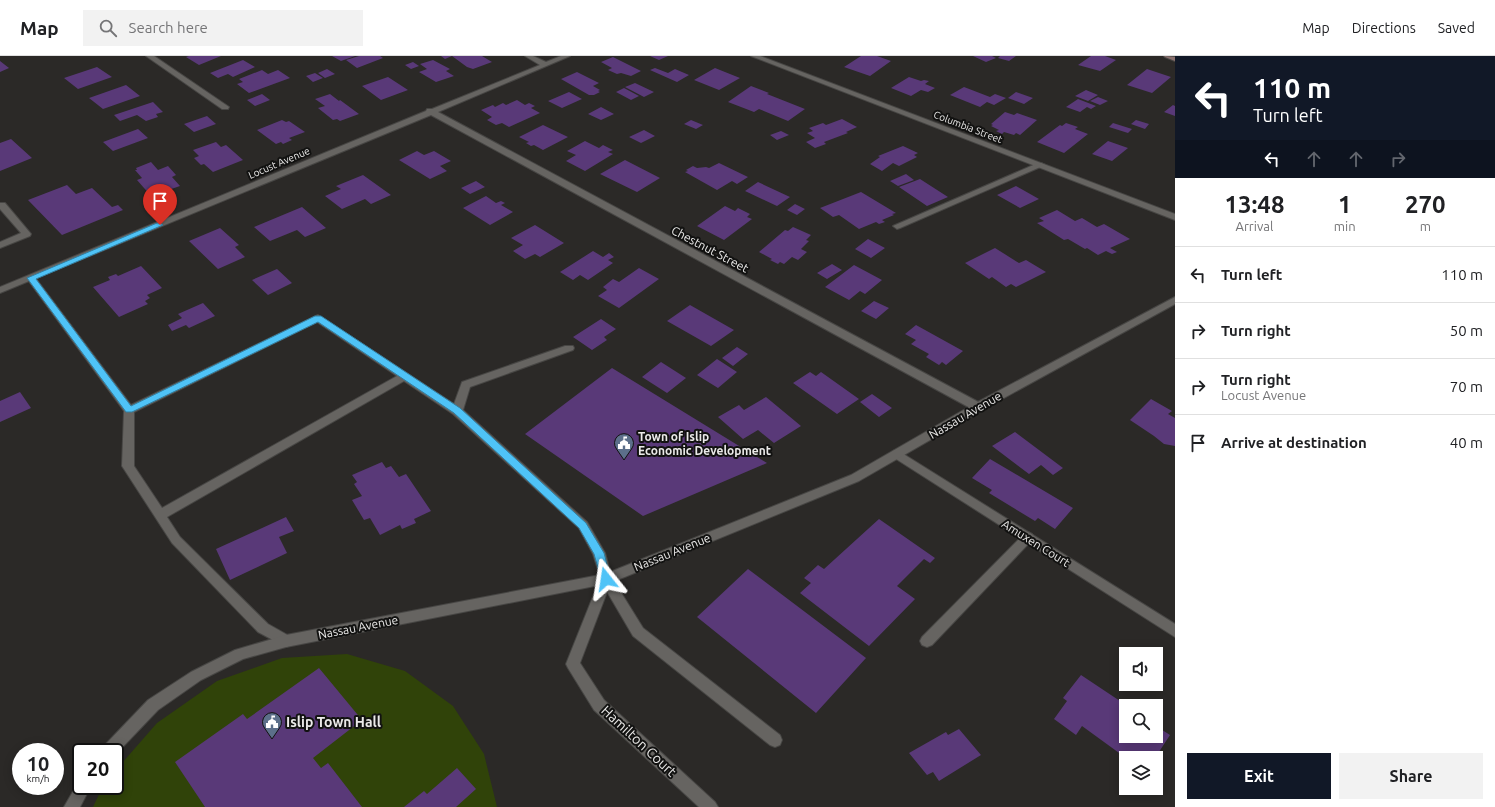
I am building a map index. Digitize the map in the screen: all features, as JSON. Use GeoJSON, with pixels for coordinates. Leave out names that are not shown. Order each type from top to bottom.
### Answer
{"type":"FeatureCollection","features":[{"type":"Feature","properties":{"kind":"main road"},"geometry":{"type":"LineString","coordinates":[[1167,56],[1175,59]]}},
{"type":"Feature","properties":{"kind":"street"},"geometry":{"type":"LineString","coordinates":[[149,56],[225,107]]}},
{"type":"Feature","properties":{"kind":"street"},"geometry":{"type":"LineString","coordinates":[[528,56],[546,65]]}},
{"type":"Feature","properties":{"kind":"street","name":"Locust Avenue"},"geometry":{"type":"LineString","coordinates":[[0,290],[430,111],[567,56]]}},
{"type":"Feature","properties":{"kind":"street","name":"Columbia Street"},"geometry":{"type":"LineString","coordinates":[[754,56],[1175,216]]}},
{"type":"Feature","properties":{"kind":"street","name":"Chestnut Street"},"geometry":{"type":"LineString","coordinates":[[430,111],[978,407]]}},
{"type":"Feature","properties":{"kind":"street"},"geometry":{"type":"LineString","coordinates":[[896,226],[1041,166]]}},
{"type":"Feature","properties":{"kind":"street"},"geometry":{"type":"LineString","coordinates":[[0,206],[2,205],[27,234],[0,245]]}},
{"type":"Feature","properties":{"kind":"street"},"geometry":{"type":"LineString","coordinates":[[31,278],[129,410],[128,466],[176,540],[263,628],[286,641]]}},
{"type":"Feature","properties":{"kind":"street","name":"Nassau Avenue"},"geometry":{"type":"LineString","coordinates":[[117,743],[153,705],[196,676],[240,654],[286,641],[606,579],[855,478],[978,407],[1175,300]]}},
{"type":"Feature","properties":{"kind":"street"},"geometry":{"type":"LineString","coordinates":[[129,410],[318,318],[457,411],[583,525],[599,553],[606,579],[638,632],[775,740]]}},
{"type":"Feature","properties":{"kind":"street"},"geometry":{"type":"LineString","coordinates":[[457,411],[466,385],[569,348]]}},
{"type":"Feature","properties":{"kind":"street"},"geometry":{"type":"LineString","coordinates":[[160,515],[404,376]]}},
{"type":"Feature","properties":{"kind":"street","name":"Amuxen Court"},"geometry":{"type":"LineString","coordinates":[[897,454],[1175,631]]}},
{"type":"Feature","properties":{"kind":"street"},"geometry":{"type":"LineString","coordinates":[[928,641],[1028,537]]}},
{"type":"Feature","properties":{"kind":"street","name":"Hamilton Court"},"geometry":{"type":"LineString","coordinates":[[606,579],[573,664],[599,705],[710,807]]}},
{"type":"Feature","properties":{"kind":"street"},"geometry":{"type":"LineString","coordinates":[[72,807],[79,795]]}},
{"type":"Feature","properties":{"kind":"green space"},"geometry":{"type":"Polygon","coordinates":[[[347,654],[405,671],[453,706],[484,754],[497,807],[93,807],[99,795],[124,795],[124,761],[157,723],[217,681],[282,658],[347,654]]]}},
{"type":"Feature","properties":{"kind":"building"},"geometry":{"type":"Polygon","coordinates":[[[221,56],[199,65],[186,57],[221,56]]]}},
{"type":"Feature","properties":{"kind":"building"},"geometry":{"type":"Polygon","coordinates":[[[332,56],[355,56],[341,61],[332,56]]]}},
{"type":"Feature","properties":{"kind":"building"},"geometry":{"type":"Polygon","coordinates":[[[359,56],[380,56],[383,58],[357,68],[346,60],[359,56]]]}},
{"type":"Feature","properties":{"kind":"building"},"geometry":{"type":"Polygon","coordinates":[[[441,56],[452,56],[445,59],[441,56]]]}},
{"type":"Feature","properties":{"kind":"building"},"geometry":{"type":"Polygon","coordinates":[[[452,56],[482,56],[492,62],[473,69],[467,67],[452,56]]]}},
{"type":"Feature","properties":{"kind":"building"},"geometry":{"type":"Polygon","coordinates":[[[650,56],[668,56],[659,60],[650,56]]]}},
{"type":"Feature","properties":{"kind":"building"},"geometry":{"type":"Polygon","coordinates":[[[861,56],[877,56],[891,61],[870,76],[844,67],[861,56]]]}},
{"type":"Feature","properties":{"kind":"building"},"geometry":{"type":"Polygon","coordinates":[[[973,56],[992,56],[996,58],[986,62],[973,56]]]}},
{"type":"Feature","properties":{"kind":"building"},"geometry":{"type":"Polygon","coordinates":[[[1000,56],[1016,56],[1009,61],[998,58],[1000,56]]]}},
{"type":"Feature","properties":{"kind":"building"},"geometry":{"type":"Polygon","coordinates":[[[1091,56],[1105,56],[1116,60],[1100,71],[1078,65],[1091,56]]]}},
{"type":"Feature","properties":{"kind":"building"},"geometry":{"type":"Polygon","coordinates":[[[613,57],[641,71],[631,76],[621,73],[617,74],[608,70],[612,68],[601,62],[613,57]]]}},
{"type":"Feature","properties":{"kind":"building"},"geometry":{"type":"Polygon","coordinates":[[[243,60],[255,67],[233,77],[228,74],[218,78],[210,73],[243,60]]]}},
{"type":"Feature","properties":{"kind":"building"},"geometry":{"type":"Polygon","coordinates":[[[433,60],[450,69],[446,71],[454,76],[436,82],[419,72],[427,69],[420,64],[433,60]]]}},
{"type":"Feature","properties":{"kind":"building"},"geometry":{"type":"Polygon","coordinates":[[[0,61],[9,68],[0,72],[0,61]]]}},
{"type":"Feature","properties":{"kind":"building"},"geometry":{"type":"Polygon","coordinates":[[[413,62],[419,66],[411,69],[405,65],[413,62]]]}},
{"type":"Feature","properties":{"kind":"building"},"geometry":{"type":"Polygon","coordinates":[[[97,67],[112,77],[78,89],[64,78],[97,67]]]}},
{"type":"Feature","properties":{"kind":"building"},"geometry":{"type":"Polygon","coordinates":[[[655,68],[668,73],[675,69],[689,75],[677,82],[650,70],[655,68]]]}},
{"type":"Feature","properties":{"kind":"building"},"geometry":{"type":"Polygon","coordinates":[[[715,68],[740,78],[719,90],[694,80],[715,68]]]}},
{"type":"Feature","properties":{"kind":"building"},"geometry":{"type":"Polygon","coordinates":[[[327,69],[335,74],[325,78],[318,73],[327,69]]]}},
{"type":"Feature","properties":{"kind":"building"},"geometry":{"type":"Polygon","coordinates":[[[1147,69],[1171,77],[1152,93],[1127,85],[1147,69]]]}},
{"type":"Feature","properties":{"kind":"building"},"geometry":{"type":"Polygon","coordinates":[[[262,70],[268,74],[278,70],[290,78],[249,93],[237,84],[243,82],[239,79],[262,70]]]}},
{"type":"Feature","properties":{"kind":"building"},"geometry":{"type":"Polygon","coordinates":[[[577,72],[599,83],[593,86],[600,90],[598,91],[600,92],[594,95],[589,95],[561,79],[577,72]]]}},
{"type":"Feature","properties":{"kind":"building"},"geometry":{"type":"Polygon","coordinates":[[[315,73],[323,78],[313,82],[306,76],[315,73]]]}},
{"type":"Feature","properties":{"kind":"building"},"geometry":{"type":"Polygon","coordinates":[[[388,77],[408,90],[381,100],[362,86],[388,77]]]}},
{"type":"Feature","properties":{"kind":"building"},"geometry":{"type":"Polygon","coordinates":[[[909,77],[921,81],[929,81],[925,84],[935,88],[928,92],[921,90],[911,96],[891,88],[909,77]]]}},
{"type":"Feature","properties":{"kind":"building"},"geometry":{"type":"Polygon","coordinates":[[[635,83],[654,92],[644,97],[625,87],[635,83]]]}},
{"type":"Feature","properties":{"kind":"building"},"geometry":{"type":"Polygon","coordinates":[[[126,85],[140,96],[103,109],[89,98],[126,85]]]}},
{"type":"Feature","properties":{"kind":"building"},"geometry":{"type":"Polygon","coordinates":[[[751,86],[805,109],[788,121],[759,109],[754,112],[728,102],[751,86]]]}},
{"type":"Feature","properties":{"kind":"building"},"geometry":{"type":"Polygon","coordinates":[[[964,87],[990,97],[995,94],[1006,98],[994,105],[987,102],[980,107],[950,95],[964,87]]]}},
{"type":"Feature","properties":{"kind":"building"},"geometry":{"type":"Polygon","coordinates":[[[624,88],[639,96],[631,100],[616,92],[624,88]]]}},
{"type":"Feature","properties":{"kind":"building"},"geometry":{"type":"Polygon","coordinates":[[[1086,90],[1098,95],[1088,101],[1075,96],[1086,90]]]}},
{"type":"Feature","properties":{"kind":"building"},"geometry":{"type":"Polygon","coordinates":[[[569,92],[582,99],[562,108],[548,101],[569,92]]]}},
{"type":"Feature","properties":{"kind":"building"},"geometry":{"type":"Polygon","coordinates":[[[1016,92],[1033,98],[1024,104],[1008,98],[1016,92]]]}},
{"type":"Feature","properties":{"kind":"building"},"geometry":{"type":"Polygon","coordinates":[[[262,94],[270,100],[255,106],[247,100],[262,94]]]}},
{"type":"Feature","properties":{"kind":"building"},"geometry":{"type":"Polygon","coordinates":[[[330,94],[359,114],[340,121],[337,119],[333,120],[318,108],[325,106],[315,99],[330,94]]]}},
{"type":"Feature","properties":{"kind":"building"},"geometry":{"type":"Polygon","coordinates":[[[1098,97],[1108,101],[1100,105],[1090,101],[1098,97]]]}},
{"type":"Feature","properties":{"kind":"building"},"geometry":{"type":"Polygon","coordinates":[[[1078,99],[1096,106],[1091,109],[1087,107],[1080,112],[1066,107],[1078,99]]]}},
{"type":"Feature","properties":{"kind":"building"},"geometry":{"type":"Polygon","coordinates":[[[517,100],[525,105],[529,103],[535,106],[531,108],[540,113],[509,127],[502,123],[496,125],[487,120],[492,117],[481,110],[493,105],[495,107],[503,103],[506,105],[517,100]]]}},
{"type":"Feature","properties":{"kind":"building"},"geometry":{"type":"Polygon","coordinates":[[[153,102],[163,112],[156,114],[158,117],[146,121],[137,115],[120,121],[114,115],[153,102]]]}},
{"type":"Feature","properties":{"kind":"building"},"geometry":{"type":"Polygon","coordinates":[[[1173,105],[1175,106],[1175,116],[1164,112],[1173,105]]]}},
{"type":"Feature","properties":{"kind":"building"},"geometry":{"type":"Polygon","coordinates":[[[601,107],[614,114],[601,120],[588,114],[601,107]]]}},
{"type":"Feature","properties":{"kind":"building"},"geometry":{"type":"Polygon","coordinates":[[[1005,112],[1014,115],[1017,113],[1037,120],[1020,135],[1016,133],[1014,135],[1004,132],[1002,134],[996,131],[999,130],[991,126],[993,125],[991,124],[1005,112]]]}},
{"type":"Feature","properties":{"kind":"building"},"geometry":{"type":"Polygon","coordinates":[[[207,116],[216,124],[194,132],[184,124],[207,116]]]}},
{"type":"Feature","properties":{"kind":"building"},"geometry":{"type":"Polygon","coordinates":[[[842,119],[857,127],[846,132],[848,133],[824,142],[826,144],[815,148],[806,142],[815,138],[807,133],[813,131],[809,128],[823,123],[826,125],[842,119]]]}},
{"type":"Feature","properties":{"kind":"building"},"geometry":{"type":"Polygon","coordinates":[[[282,120],[286,122],[289,121],[305,132],[289,138],[292,140],[283,144],[281,142],[276,144],[257,130],[282,120]]]}},
{"type":"Feature","properties":{"kind":"building"},"geometry":{"type":"Polygon","coordinates":[[[691,120],[703,125],[696,129],[684,124],[691,120]]]}},
{"type":"Feature","properties":{"kind":"building"},"geometry":{"type":"Polygon","coordinates":[[[1136,120],[1149,124],[1145,129],[1131,124],[1136,120]]]}},
{"type":"Feature","properties":{"kind":"building"},"geometry":{"type":"Polygon","coordinates":[[[1066,123],[1078,127],[1075,129],[1088,134],[1064,153],[1037,142],[1060,125],[1062,126],[1066,123]]]}},
{"type":"Feature","properties":{"kind":"building"},"geometry":{"type":"Polygon","coordinates":[[[1113,123],[1132,129],[1128,133],[1109,127],[1113,123]]]}},
{"type":"Feature","properties":{"kind":"building"},"geometry":{"type":"Polygon","coordinates":[[[543,125],[568,137],[543,150],[534,145],[531,146],[526,143],[529,142],[519,137],[543,125]]]}},
{"type":"Feature","properties":{"kind":"building"},"geometry":{"type":"Polygon","coordinates":[[[138,129],[148,138],[113,151],[103,142],[138,129]]]}},
{"type":"Feature","properties":{"kind":"building"},"geometry":{"type":"Polygon","coordinates":[[[644,130],[655,136],[641,143],[629,137],[644,130]]]}},
{"type":"Feature","properties":{"kind":"building"},"geometry":{"type":"Polygon","coordinates":[[[781,131],[789,135],[777,140],[770,135],[781,131]]]}},
{"type":"Feature","properties":{"kind":"building"},"geometry":{"type":"Polygon","coordinates":[[[11,139],[32,158],[0,171],[0,143],[11,139]]]}},
{"type":"Feature","properties":{"kind":"building"},"geometry":{"type":"Polygon","coordinates":[[[585,141],[599,148],[603,145],[613,150],[608,152],[613,154],[585,171],[566,161],[576,155],[567,151],[585,141]]]}},
{"type":"Feature","properties":{"kind":"building"},"geometry":{"type":"Polygon","coordinates":[[[1108,141],[1128,148],[1112,161],[1092,154],[1108,141]]]}},
{"type":"Feature","properties":{"kind":"building"},"geometry":{"type":"Polygon","coordinates":[[[216,142],[221,147],[226,145],[243,160],[213,172],[204,164],[201,165],[194,158],[199,156],[193,150],[216,142]]]}},
{"type":"Feature","properties":{"kind":"building"},"geometry":{"type":"Polygon","coordinates":[[[903,146],[918,153],[914,155],[917,157],[899,166],[893,163],[882,171],[870,164],[880,157],[878,156],[903,146]]]}},
{"type":"Feature","properties":{"kind":"building"},"geometry":{"type":"Polygon","coordinates":[[[417,151],[424,155],[434,151],[451,161],[440,166],[447,171],[430,179],[399,160],[417,151]]]}},
{"type":"Feature","properties":{"kind":"building"},"geometry":{"type":"Polygon","coordinates":[[[625,160],[660,178],[637,192],[600,174],[625,160]]]}},
{"type":"Feature","properties":{"kind":"building"},"geometry":{"type":"Polygon","coordinates":[[[151,162],[158,170],[168,166],[176,175],[172,177],[180,186],[151,196],[137,180],[142,178],[135,170],[137,170],[136,168],[151,162]]]}},
{"type":"Feature","properties":{"kind":"building"},"geometry":{"type":"Polygon","coordinates":[[[719,163],[748,177],[737,184],[732,181],[717,190],[685,172],[693,166],[697,168],[709,168],[719,163]]]}},
{"type":"Feature","properties":{"kind":"building"},"geometry":{"type":"Polygon","coordinates":[[[906,174],[914,180],[898,186],[890,181],[906,174]]]}},
{"type":"Feature","properties":{"kind":"building"},"geometry":{"type":"Polygon","coordinates":[[[363,175],[391,195],[371,204],[365,199],[342,209],[325,196],[341,189],[336,186],[363,175]]]}},
{"type":"Feature","properties":{"kind":"building"},"geometry":{"type":"Polygon","coordinates":[[[920,179],[948,197],[927,206],[899,187],[920,179]]]}},
{"type":"Feature","properties":{"kind":"building"},"geometry":{"type":"Polygon","coordinates":[[[476,181],[485,187],[470,194],[461,188],[476,181]]]}},
{"type":"Feature","properties":{"kind":"building"},"geometry":{"type":"Polygon","coordinates":[[[758,182],[790,197],[777,206],[745,191],[758,182]]]}},
{"type":"Feature","properties":{"kind":"building"},"geometry":{"type":"Polygon","coordinates":[[[67,185],[76,194],[92,188],[112,207],[118,205],[123,210],[62,235],[28,200],[67,185]]]}},
{"type":"Feature","properties":{"kind":"building"},"geometry":{"type":"Polygon","coordinates":[[[1016,186],[1039,199],[1020,208],[997,195],[1016,186]]]}},
{"type":"Feature","properties":{"kind":"building"},"geometry":{"type":"Polygon","coordinates":[[[861,192],[896,213],[882,220],[885,222],[879,224],[876,222],[859,229],[839,215],[833,217],[820,208],[861,192]]]}},
{"type":"Feature","properties":{"kind":"building"},"geometry":{"type":"Polygon","coordinates":[[[486,196],[496,203],[501,201],[505,203],[501,205],[513,212],[490,225],[463,208],[486,196]]]}},
{"type":"Feature","properties":{"kind":"building"},"geometry":{"type":"Polygon","coordinates":[[[795,204],[805,209],[797,215],[787,210],[795,204]]]}},
{"type":"Feature","properties":{"kind":"building"},"geometry":{"type":"Polygon","coordinates":[[[725,206],[735,211],[738,208],[750,214],[747,217],[752,219],[724,240],[697,226],[725,206]]]}},
{"type":"Feature","properties":{"kind":"building"},"geometry":{"type":"Polygon","coordinates":[[[302,207],[326,228],[305,237],[297,230],[270,241],[254,227],[302,207]]]}},
{"type":"Feature","properties":{"kind":"building"},"geometry":{"type":"Polygon","coordinates":[[[1057,210],[1075,221],[1082,218],[1097,227],[1104,224],[1130,239],[1110,248],[1117,252],[1112,254],[1106,251],[1098,255],[1068,239],[1064,240],[1037,223],[1044,221],[1039,218],[1057,210]]]}},
{"type":"Feature","properties":{"kind":"building"},"geometry":{"type":"Polygon","coordinates":[[[535,225],[564,243],[540,257],[535,254],[525,259],[513,251],[523,245],[511,238],[535,225]]]}},
{"type":"Feature","properties":{"kind":"building"},"geometry":{"type":"Polygon","coordinates":[[[793,227],[811,235],[806,240],[809,241],[801,249],[807,252],[798,260],[792,257],[784,264],[780,262],[778,264],[759,252],[785,230],[788,231],[793,227]]]}},
{"type":"Feature","properties":{"kind":"building"},"geometry":{"type":"Polygon","coordinates":[[[220,228],[239,245],[235,247],[245,257],[218,269],[189,241],[220,228]]]}},
{"type":"Feature","properties":{"kind":"building"},"geometry":{"type":"Polygon","coordinates":[[[868,239],[885,248],[871,258],[855,249],[868,239]]]}},
{"type":"Feature","properties":{"kind":"building"},"geometry":{"type":"Polygon","coordinates":[[[995,248],[1019,263],[1026,260],[1046,272],[1016,287],[1011,284],[1006,287],[992,277],[989,279],[965,263],[995,248]]]}},
{"type":"Feature","properties":{"kind":"building"},"geometry":{"type":"Polygon","coordinates":[[[593,251],[603,257],[609,253],[614,257],[608,260],[613,263],[588,280],[580,275],[573,280],[560,272],[593,251]]]}},
{"type":"Feature","properties":{"kind":"building"},"geometry":{"type":"Polygon","coordinates":[[[832,264],[842,270],[827,279],[817,273],[832,264]]]}},
{"type":"Feature","properties":{"kind":"building"},"geometry":{"type":"Polygon","coordinates":[[[854,265],[882,280],[865,294],[860,291],[849,300],[825,287],[854,265]]]}},
{"type":"Feature","properties":{"kind":"building"},"geometry":{"type":"Polygon","coordinates":[[[141,266],[162,288],[147,295],[150,298],[145,301],[148,304],[119,317],[93,287],[110,280],[108,277],[116,274],[118,276],[141,266]]]}},
{"type":"Feature","properties":{"kind":"building"},"geometry":{"type":"Polygon","coordinates":[[[639,268],[659,279],[619,308],[598,296],[607,290],[603,287],[613,279],[619,282],[639,268]]]}},
{"type":"Feature","properties":{"kind":"building"},"geometry":{"type":"Polygon","coordinates":[[[277,269],[292,283],[268,295],[252,280],[277,269]]]}},
{"type":"Feature","properties":{"kind":"building"},"geometry":{"type":"Polygon","coordinates":[[[874,301],[889,308],[876,319],[861,311],[874,301]]]}},
{"type":"Feature","properties":{"kind":"building"},"geometry":{"type":"Polygon","coordinates":[[[203,303],[215,316],[189,328],[186,325],[172,331],[168,325],[182,318],[178,314],[203,303]]]}},
{"type":"Feature","properties":{"kind":"building"},"geometry":{"type":"Polygon","coordinates":[[[690,305],[734,330],[711,346],[667,321],[690,305]]]}},
{"type":"Feature","properties":{"kind":"building"},"geometry":{"type":"Polygon","coordinates":[[[601,319],[616,329],[604,337],[607,340],[592,350],[573,337],[601,319]]]}},
{"type":"Feature","properties":{"kind":"building"},"geometry":{"type":"Polygon","coordinates":[[[916,325],[963,351],[946,365],[942,362],[939,365],[926,357],[929,354],[911,344],[916,340],[905,334],[916,325]]]}},
{"type":"Feature","properties":{"kind":"building"},"geometry":{"type":"Polygon","coordinates":[[[737,347],[748,354],[733,366],[722,358],[737,347]]]}},
{"type":"Feature","properties":{"kind":"building"},"geometry":{"type":"Polygon","coordinates":[[[717,359],[737,372],[718,388],[697,375],[717,359]]]}},
{"type":"Feature","properties":{"kind":"building"},"geometry":{"type":"Polygon","coordinates":[[[661,362],[686,378],[667,393],[642,377],[661,362]]]}},
{"type":"Feature","properties":{"kind":"building"},"geometry":{"type":"Polygon","coordinates":[[[612,368],[767,463],[643,516],[525,434],[612,368]]]}},
{"type":"Feature","properties":{"kind":"building"},"geometry":{"type":"Polygon","coordinates":[[[810,372],[816,376],[821,372],[859,399],[837,414],[793,383],[810,372]]]}},
{"type":"Feature","properties":{"kind":"building"},"geometry":{"type":"Polygon","coordinates":[[[20,392],[31,408],[0,422],[0,401],[20,392]]]}},
{"type":"Feature","properties":{"kind":"building"},"geometry":{"type":"Polygon","coordinates":[[[872,394],[892,408],[879,417],[860,402],[872,394]]]}},
{"type":"Feature","properties":{"kind":"building"},"geometry":{"type":"Polygon","coordinates":[[[766,397],[801,426],[774,443],[758,430],[743,439],[718,417],[739,405],[744,410],[766,397]]]}},
{"type":"Feature","properties":{"kind":"building"},"geometry":{"type":"Polygon","coordinates":[[[1151,399],[1172,411],[1168,414],[1175,418],[1175,446],[1164,444],[1130,420],[1151,399]]]}},
{"type":"Feature","properties":{"kind":"building"},"geometry":{"type":"Polygon","coordinates":[[[1015,432],[1063,468],[1053,475],[1041,465],[1029,474],[992,446],[1015,432]]]}},
{"type":"Feature","properties":{"kind":"building"},"geometry":{"type":"Polygon","coordinates":[[[990,459],[1073,508],[1055,529],[1038,518],[1035,521],[989,493],[992,490],[972,478],[990,459]]]}},
{"type":"Feature","properties":{"kind":"building"},"geometry":{"type":"Polygon","coordinates":[[[382,462],[386,468],[391,466],[399,477],[406,474],[431,511],[414,519],[416,523],[402,529],[400,525],[380,535],[370,518],[364,520],[352,500],[362,496],[354,484],[357,482],[352,475],[382,462]]]}},
{"type":"Feature","properties":{"kind":"building"},"geometry":{"type":"Polygon","coordinates":[[[286,517],[294,531],[279,537],[287,553],[230,580],[216,549],[286,517]]]}},
{"type":"Feature","properties":{"kind":"building"},"geometry":{"type":"Polygon","coordinates":[[[879,519],[935,558],[930,563],[924,559],[897,586],[915,599],[869,646],[800,593],[811,583],[804,578],[818,565],[824,569],[879,519]]]}},
{"type":"Feature","properties":{"kind":"building"},"geometry":{"type":"Polygon","coordinates":[[[748,569],[866,658],[816,713],[697,617],[748,569]]]}},
{"type":"Feature","properties":{"kind":"building","name":"Islip Town Hall"},"geometry":{"type":"Polygon","coordinates":[[[319,668],[362,720],[313,758],[321,768],[328,763],[362,807],[205,807],[175,762],[243,714],[247,719],[319,668]]]}},
{"type":"Feature","properties":{"kind":"building"},"geometry":{"type":"Polygon","coordinates":[[[1081,675],[1119,700],[1119,743],[1163,743],[1163,730],[1170,735],[1160,751],[1119,751],[1119,753],[1082,726],[1076,735],[1054,719],[1067,701],[1063,698],[1081,675]]]}},
{"type":"Feature","properties":{"kind":"building"},"geometry":{"type":"Polygon","coordinates":[[[959,729],[981,755],[939,781],[933,772],[927,775],[909,753],[946,732],[948,735],[959,729]]]}},
{"type":"Feature","properties":{"kind":"building"},"geometry":{"type":"Polygon","coordinates":[[[457,768],[476,789],[456,807],[404,807],[424,791],[427,794],[457,768]]]}},
{"type":"Feature","properties":{"kind":"place","name":"Town of Islip Economic Development"},"geometry":{"type":"Point","coordinates":[624,460]}},
{"type":"Feature","properties":{"kind":"place","name":"Islip Town Hall"},"geometry":{"type":"Point","coordinates":[272,739]}},
{"type":"Feature","properties":{"kind":"route"},"geometry":{"type":"LineString","coordinates":[[160,225],[31,278],[129,410],[318,318],[457,411],[583,525],[599,553],[606,579]]}}]}
